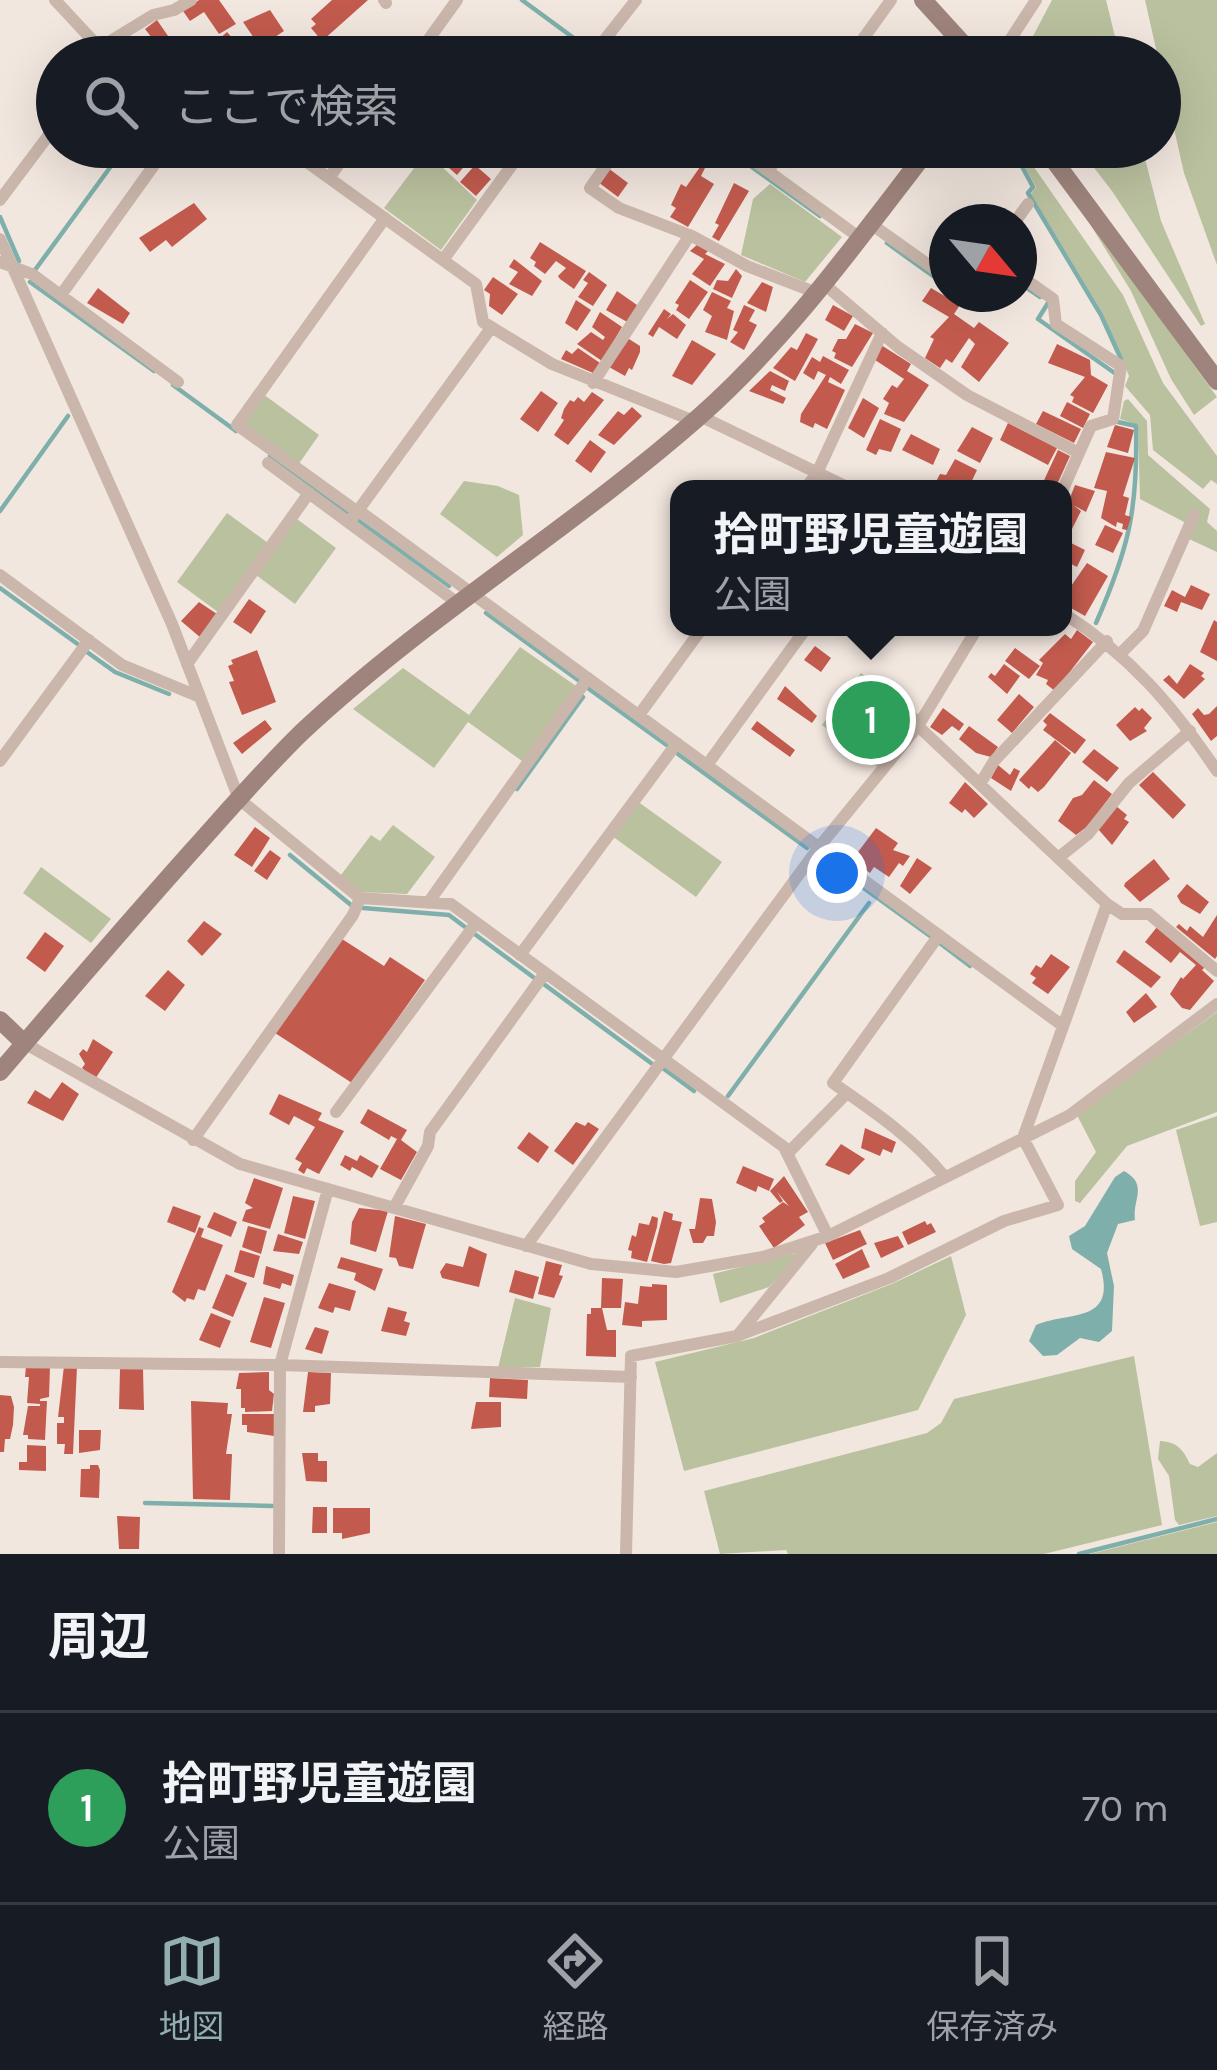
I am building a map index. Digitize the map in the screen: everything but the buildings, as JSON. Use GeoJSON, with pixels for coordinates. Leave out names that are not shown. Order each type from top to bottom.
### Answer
{"type":"FeatureCollection","features":[{"type":"Feature","properties":{"kind":"street"},"geometry":{"type":"LineString","coordinates":[[55,0],[88,36]]}},
{"type":"Feature","properties":{"kind":"street"},"geometry":{"type":"LineString","coordinates":[[128,36],[153,15],[191,0]]}},
{"type":"Feature","properties":{"kind":"street"},"geometry":{"type":"LineString","coordinates":[[431,36],[457,0]]}},
{"type":"Feature","properties":{"kind":"street"},"geometry":{"type":"LineString","coordinates":[[608,36],[636,0]]}},
{"type":"Feature","properties":{"kind":"street"},"geometry":{"type":"LineString","coordinates":[[865,36],[891,0]]}},
{"type":"Feature","properties":{"kind":"street"},"geometry":{"type":"LineString","coordinates":[[923,0],[956,36]]}},
{"type":"Feature","properties":{"kind":"street"},"geometry":{"type":"LineString","coordinates":[[1013,36],[1036,0]]}},
{"type":"Feature","properties":{"kind":"street"},"geometry":{"type":"LineString","coordinates":[[0,200],[36,152]]}},
{"type":"Feature","properties":{"kind":"street"},"geometry":{"type":"LineString","coordinates":[[61,295],[152,168]]}},
{"type":"Feature","properties":{"kind":"street"},"geometry":{"type":"LineString","coordinates":[[315,168],[476,284],[483,322],[491,328],[593,383],[697,418],[834,480]]}},
{"type":"Feature","properties":{"kind":"street"},"geometry":{"type":"LineString","coordinates":[[329,178],[336,168]]}},
{"type":"Feature","properties":{"kind":"street"},"geometry":{"type":"LineString","coordinates":[[443,260],[510,168]]}},
{"type":"Feature","properties":{"kind":"street"},"geometry":{"type":"LineString","coordinates":[[604,168],[590,188],[619,208],[690,235],[747,266],[821,289],[967,395],[1079,452]]}},
{"type":"Feature","properties":{"kind":"street"},"geometry":{"type":"LineString","coordinates":[[764,168],[929,268]]}},
{"type":"Feature","properties":{"kind":"street"},"geometry":{"type":"LineString","coordinates":[[0,1072],[239,799],[343,696],[697,418],[821,289],[914,168]]}},
{"type":"Feature","properties":{"kind":"street"},"geometry":{"type":"LineString","coordinates":[[1060,168],[1217,381]]}},
{"type":"Feature","properties":{"kind":"street"},"geometry":{"type":"LineString","coordinates":[[385,218],[237,424],[466,599],[588,678],[1063,1026]]}},
{"type":"Feature","properties":{"kind":"street"},"geometry":{"type":"LineString","coordinates":[[593,383],[690,235]]}},
{"type":"Feature","properties":{"kind":"street"},"geometry":{"type":"LineString","coordinates":[[0,238],[6,264],[187,664],[239,799],[360,898],[451,904],[663,1059],[788,1153],[828,1236]]}},
{"type":"Feature","properties":{"kind":"street"},"geometry":{"type":"LineString","coordinates":[[6,264],[32,274],[178,382]]}},
{"type":"Feature","properties":{"kind":"street"},"geometry":{"type":"LineString","coordinates":[[1037,287],[1054,299],[1056,324],[1121,367],[1113,419],[1091,426],[1067,480]]}},
{"type":"Feature","properties":{"kind":"street"},"geometry":{"type":"LineString","coordinates":[[355,515],[491,328]]}},
{"type":"Feature","properties":{"kind":"street"},"geometry":{"type":"LineString","coordinates":[[812,480],[882,333]]}},
{"type":"Feature","properties":{"kind":"street"},"geometry":{"type":"LineString","coordinates":[[268,463],[309,493],[355,515]]}},
{"type":"Feature","properties":{"kind":"street"},"geometry":{"type":"LineString","coordinates":[[187,664],[309,493]]}},
{"type":"Feature","properties":{"kind":"street"},"geometry":{"type":"LineString","coordinates":[[1121,653],[1143,632],[1194,515]]}},
{"type":"Feature","properties":{"kind":"street"},"geometry":{"type":"LineString","coordinates":[[0,575],[122,664],[200,697]]}},
{"type":"Feature","properties":{"kind":"street"},"geometry":{"type":"LineString","coordinates":[[1072,620],[1121,653],[1190,731],[1217,771]]}},
{"type":"Feature","properties":{"kind":"street"},"geometry":{"type":"LineString","coordinates":[[639,715],[697,636]]}},
{"type":"Feature","properties":{"kind":"street"},"geometry":{"type":"LineString","coordinates":[[707,765],[800,636]]}},
{"type":"Feature","properties":{"kind":"street"},"geometry":{"type":"LineString","coordinates":[[526,1246],[818,847],[918,726],[973,636]]}},
{"type":"Feature","properties":{"kind":"street"},"geometry":{"type":"LineString","coordinates":[[0,761],[89,640]]}},
{"type":"Feature","properties":{"kind":"street"},"geometry":{"type":"LineString","coordinates":[[980,784],[994,761],[1107,641]]}},
{"type":"Feature","properties":{"kind":"street"},"geometry":{"type":"LineString","coordinates":[[428,902],[588,678]]}},
{"type":"Feature","properties":{"kind":"street"},"geometry":{"type":"LineString","coordinates":[[918,726],[1107,904],[1122,914],[1149,914],[1217,971]]}},
{"type":"Feature","properties":{"kind":"street"},"geometry":{"type":"LineString","coordinates":[[1058,858],[1088,834],[1131,782],[1190,731]]}},
{"type":"Feature","properties":{"kind":"street"},"geometry":{"type":"LineString","coordinates":[[520,955],[676,742]]}},
{"type":"Feature","properties":{"kind":"street"},"geometry":{"type":"LineString","coordinates":[[193,1140],[353,915],[360,898]]}},
{"type":"Feature","properties":{"kind":"street"},"geometry":{"type":"LineString","coordinates":[[626,1554],[631,1356],[737,1336],[889,1278],[1004,1221],[1058,1204],[1023,1138],[1107,904]]}},
{"type":"Feature","properties":{"kind":"street"},"geometry":{"type":"LineString","coordinates":[[336,1112],[476,923]]}},
{"type":"Feature","properties":{"kind":"street"},"geometry":{"type":"LineString","coordinates":[[939,935],[833,1083],[921,1148],[945,1177]]}},
{"type":"Feature","properties":{"kind":"street"},"geometry":{"type":"LineString","coordinates":[[394,1208],[428,1146],[430,1132],[544,973]]}},
{"type":"Feature","properties":{"kind":"street"},"geometry":{"type":"LineString","coordinates":[[0,1020],[24,1043],[240,1164],[591,1264],[676,1272],[709,1269],[828,1236],[1070,1115],[1217,1004]]}},
{"type":"Feature","properties":{"kind":"street"},"geometry":{"type":"LineString","coordinates":[[788,1153],[848,1093]]}},
{"type":"Feature","properties":{"kind":"street"},"geometry":{"type":"LineString","coordinates":[[278,1554],[280,1366],[328,1189]]}},
{"type":"Feature","properties":{"kind":"street"},"geometry":{"type":"LineString","coordinates":[[737,1336],[813,1242]]}},
{"type":"Feature","properties":{"kind":"street"},"geometry":{"type":"LineString","coordinates":[[0,1362],[631,1377]]}},
{"type":"Feature","properties":{"kind":"green space"},"geometry":{"type":"Polygon","coordinates":[[[1052,0],[1106,0],[1115,36],[1033,36],[1052,0]]]}},
{"type":"Feature","properties":{"kind":"green space"},"geometry":{"type":"Polygon","coordinates":[[[1145,0],[1217,0],[1217,265],[1181,160],[1181,36],[1153,36],[1145,0]]]}},
{"type":"Feature","properties":{"kind":"green space"},"geometry":{"type":"Polygon","coordinates":[[[414,168],[443,168],[477,200],[441,250],[384,208],[414,168]]]}},
{"type":"Feature","properties":{"kind":"green space"},"geometry":{"type":"Polygon","coordinates":[[[1025,168],[1035,168],[1123,295],[1163,383],[1217,456],[1217,484],[1211,480],[1203,489],[1153,450],[1150,415],[1125,386],[1129,376],[1103,314],[1031,194],[1036,187],[1025,168]]]}},
{"type":"Feature","properties":{"kind":"green space"},"geometry":{"type":"Polygon","coordinates":[[[1094,168],[1147,168],[1161,221],[1205,324],[1201,326],[1094,168]]]}},
{"type":"Feature","properties":{"kind":"green space"},"geometry":{"type":"Polygon","coordinates":[[[770,184],[842,237],[805,282],[741,255],[753,199],[770,184]]]}},
{"type":"Feature","properties":{"kind":"green space"},"geometry":{"type":"Polygon","coordinates":[[[1079,206],[1217,397],[1194,415],[1171,379],[1131,291],[1079,206]]]}},
{"type":"Feature","properties":{"kind":"green space"},"geometry":{"type":"Polygon","coordinates":[[[263,394],[319,435],[298,465],[242,424],[263,394]]]}},
{"type":"Feature","properties":{"kind":"green space"},"geometry":{"type":"Polygon","coordinates":[[[1128,399],[1147,421],[1148,455],[1210,509],[1207,522],[1217,531],[1217,552],[1189,539],[1186,523],[1140,499],[1138,425],[1120,419],[1128,399]]]}},
{"type":"Feature","properties":{"kind":"green space"},"geometry":{"type":"Polygon","coordinates":[[[464,481],[519,495],[523,535],[497,557],[440,514],[464,481]]]}},
{"type":"Feature","properties":{"kind":"green space"},"geometry":{"type":"Polygon","coordinates":[[[227,513],[268,543],[218,612],[177,582],[227,513]]]}},
{"type":"Feature","properties":{"kind":"green space"},"geometry":{"type":"Polygon","coordinates":[[[297,519],[336,548],[295,604],[256,575],[297,519]]]}},
{"type":"Feature","properties":{"kind":"green space"},"geometry":{"type":"Polygon","coordinates":[[[520,647],[576,686],[522,761],[468,722],[434,768],[353,709],[403,668],[469,715],[520,647]]]}},
{"type":"Feature","properties":{"kind":"green space"},"geometry":{"type":"Polygon","coordinates":[[[861,673],[919,715],[878,767],[822,725],[861,673]]]}},
{"type":"Feature","properties":{"kind":"green space"},"geometry":{"type":"Polygon","coordinates":[[[637,801],[722,862],[696,897],[612,836],[637,801]]]}},
{"type":"Feature","properties":{"kind":"green space"},"geometry":{"type":"Polygon","coordinates":[[[393,825],[435,857],[407,894],[361,892],[341,875],[371,835],[380,841],[393,825]]]}},
{"type":"Feature","properties":{"kind":"green space"},"geometry":{"type":"Polygon","coordinates":[[[41,867],[111,919],[91,943],[23,893],[41,867]]]}},
{"type":"Feature","properties":{"kind":"green space"},"geometry":{"type":"Polygon","coordinates":[[[1217,1012],[1217,1112],[1127,1146],[1080,1203],[1075,1201],[1075,1181],[1096,1152],[1077,1115],[1217,1012]]]}},
{"type":"Feature","properties":{"kind":"green space"},"geometry":{"type":"Polygon","coordinates":[[[1217,1116],[1217,1222],[1200,1226],[1176,1130],[1217,1116]]]}},
{"type":"Feature","properties":{"kind":"green space"},"geometry":{"type":"Polygon","coordinates":[[[800,1252],[769,1287],[720,1303],[713,1274],[800,1252]]]}},
{"type":"Feature","properties":{"kind":"green space"},"geometry":{"type":"Polygon","coordinates":[[[951,1256],[966,1315],[918,1410],[684,1471],[655,1362],[754,1338],[951,1256]]]}},
{"type":"Feature","properties":{"kind":"green space"},"geometry":{"type":"Polygon","coordinates":[[[515,1298],[551,1308],[540,1367],[498,1368],[515,1298]]]}},
{"type":"Feature","properties":{"kind":"green space"},"geometry":{"type":"Polygon","coordinates":[[[1134,1356],[1162,1525],[1044,1554],[788,1554],[786,1550],[720,1554],[704,1491],[927,1433],[941,1423],[954,1399],[1134,1356]]]}},
{"type":"Feature","properties":{"kind":"green space"},"geometry":{"type":"Polygon","coordinates":[[[1160,1441],[1175,1445],[1198,1467],[1217,1453],[1217,1516],[1179,1525],[1175,1520],[1169,1476],[1158,1459],[1160,1441]]]}},
{"type":"Feature","properties":{"kind":"green space"},"geometry":{"type":"Polygon","coordinates":[[[1217,1522],[1217,1554],[1090,1554],[1217,1522]]]}},
{"type":"Feature","properties":{"kind":"water"},"geometry":{"type":"Polygon","coordinates":[[[1124,1171],[1136,1182],[1138,1193],[1135,1220],[1118,1224],[1107,1253],[1114,1286],[1112,1331],[1099,1342],[1080,1338],[1057,1355],[1043,1356],[1029,1341],[1036,1325],[1086,1312],[1102,1299],[1101,1269],[1072,1249],[1069,1236],[1085,1226],[1115,1177],[1124,1171]]]}},
{"type":"Feature","properties":{"kind":"waterway"},"geometry":{"type":"LineString","coordinates":[[522,0],[571,36]]}},
{"type":"Feature","properties":{"kind":"waterway"},"geometry":{"type":"LineString","coordinates":[[35,270],[110,168]]}},
{"type":"Feature","properties":{"kind":"waterway"},"geometry":{"type":"LineString","coordinates":[[753,168],[820,216]]}},
{"type":"Feature","properties":{"kind":"waterway"},"geometry":{"type":"LineString","coordinates":[[1023,168],[1033,187],[1028,193],[1101,315],[1121,359]]}},
{"type":"Feature","properties":{"kind":"waterway"},"geometry":{"type":"LineString","coordinates":[[0,217],[19,261]]}},
{"type":"Feature","properties":{"kind":"waterway"},"geometry":{"type":"LineString","coordinates":[[887,243],[929,273]]}},
{"type":"Feature","properties":{"kind":"waterway"},"geometry":{"type":"LineString","coordinates":[[30,282],[154,371]]}},
{"type":"Feature","properties":{"kind":"waterway"},"geometry":{"type":"LineString","coordinates":[[1048,303],[1038,319],[1116,374]]}},
{"type":"Feature","properties":{"kind":"waterway"},"geometry":{"type":"LineString","coordinates":[[173,385],[236,431]]}},
{"type":"Feature","properties":{"kind":"waterway"},"geometry":{"type":"LineString","coordinates":[[0,511],[68,416]]}},
{"type":"Feature","properties":{"kind":"waterway"},"geometry":{"type":"LineString","coordinates":[[1096,623],[1124,550],[1133,505],[1136,426],[1118,422]]}},
{"type":"Feature","properties":{"kind":"waterway"},"geometry":{"type":"LineString","coordinates":[[270,456],[347,512]]}},
{"type":"Feature","properties":{"kind":"waterway"},"geometry":{"type":"LineString","coordinates":[[359,521],[449,586]]}},
{"type":"Feature","properties":{"kind":"waterway"},"geometry":{"type":"LineString","coordinates":[[0,588],[79,645]]}},
{"type":"Feature","properties":{"kind":"waterway"},"geometry":{"type":"LineString","coordinates":[[486,613],[578,680]]}},
{"type":"Feature","properties":{"kind":"waterway"},"geometry":{"type":"LineString","coordinates":[[87,652],[115,672],[169,694]]}},
{"type":"Feature","properties":{"kind":"waterway"},"geometry":{"type":"LineString","coordinates":[[589,689],[668,746]]}},
{"type":"Feature","properties":{"kind":"waterway"},"geometry":{"type":"LineString","coordinates":[[517,789],[583,697]]}},
{"type":"Feature","properties":{"kind":"waterway"},"geometry":{"type":"LineString","coordinates":[[678,754],[807,848]]}},
{"type":"Feature","properties":{"kind":"waterway"},"geometry":{"type":"LineString","coordinates":[[290,855],[351,905]]}},
{"type":"Feature","properties":{"kind":"waterway"},"geometry":{"type":"LineString","coordinates":[[818,855],[930,936]]}},
{"type":"Feature","properties":{"kind":"waterway"},"geometry":{"type":"LineString","coordinates":[[728,1096],[869,903]]}},
{"type":"Feature","properties":{"kind":"waterway"},"geometry":{"type":"LineString","coordinates":[[363,908],[449,915],[465,927]]}},
{"type":"Feature","properties":{"kind":"waterway"},"geometry":{"type":"LineString","coordinates":[[476,935],[533,977]]}},
{"type":"Feature","properties":{"kind":"waterway"},"geometry":{"type":"LineString","coordinates":[[941,944],[970,966]]}},
{"type":"Feature","properties":{"kind":"waterway"},"geometry":{"type":"LineString","coordinates":[[545,985],[651,1063]]}},
{"type":"Feature","properties":{"kind":"waterway"},"geometry":{"type":"LineString","coordinates":[[664,1069],[694,1091]]}},
{"type":"Feature","properties":{"kind":"waterway"},"geometry":{"type":"LineString","coordinates":[[145,1503],[273,1506]]}},
{"type":"Feature","properties":{"kind":"waterway"},"geometry":{"type":"LineString","coordinates":[[1079,1554],[1217,1519]]}},
{"type":"Feature","properties":{"kind":"place","name":"拾町野児童遊園"},"geometry":{"type":"Point","coordinates":[871,720]}}]}
